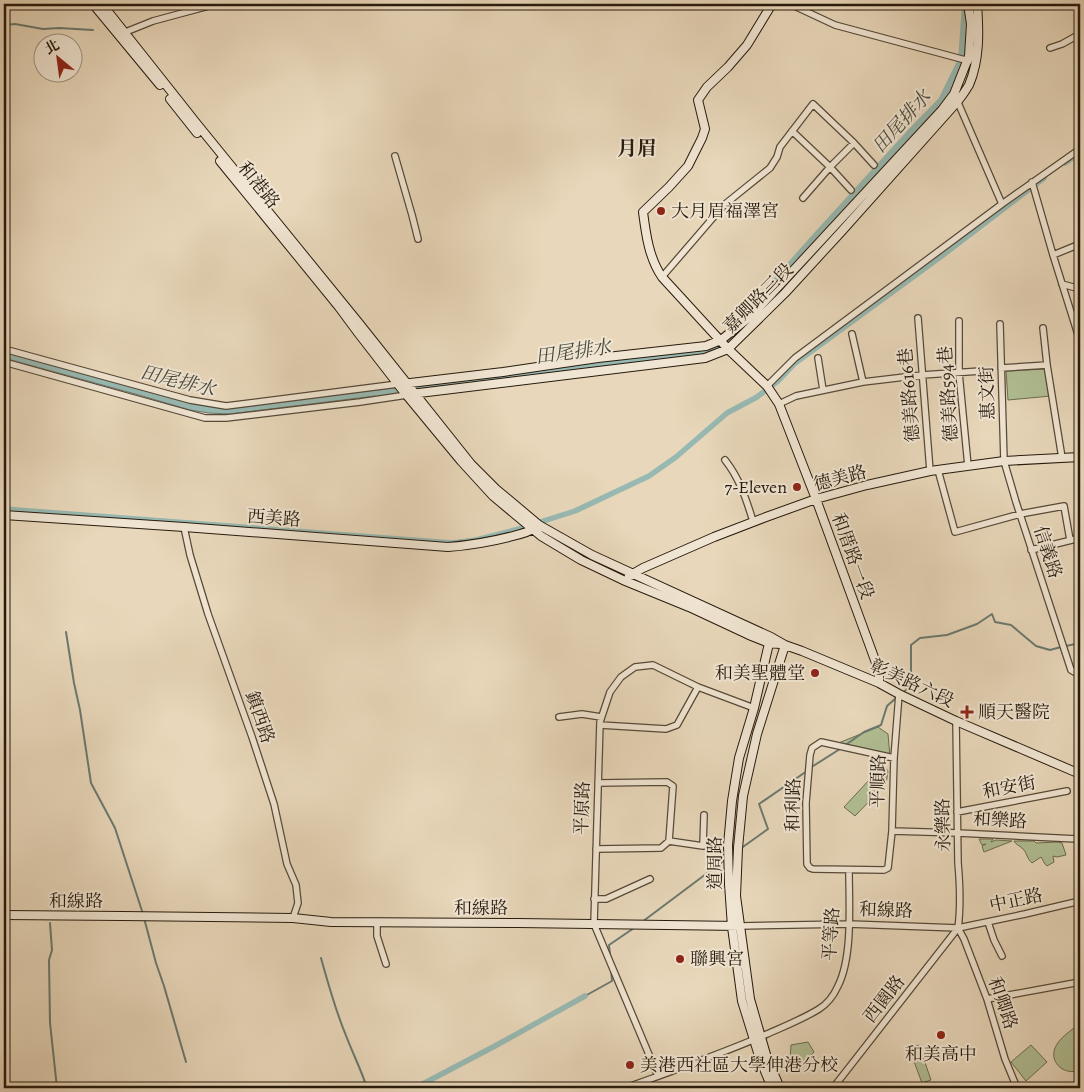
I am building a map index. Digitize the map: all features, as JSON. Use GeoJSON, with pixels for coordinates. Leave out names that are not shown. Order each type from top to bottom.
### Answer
{"type":"FeatureCollection","features":[{"type":"Feature","properties":{"kind":"street","name":"和港路"},"geometry":{"type":"LineString","coordinates":[[93,4],[122,34]]}},
{"type":"Feature","properties":{"kind":"street","name":"和港路"},"geometry":{"type":"LineString","coordinates":[[102,4],[152,77],[406,389],[471,464],[534,524]]}},
{"type":"Feature","properties":{"kind":"street"},"geometry":{"type":"LineString","coordinates":[[122,34],[153,21],[216,4]]}},
{"type":"Feature","properties":{"kind":"street","name":"和厝路一段"},"geometry":{"type":"LineString","coordinates":[[772,4],[746,45],[728,67],[707,87],[698,100],[705,129],[702,138],[688,166],[643,212],[645,232],[656,268],[662,277],[725,345],[767,386],[779,404],[879,671],[879,683]]}},
{"type":"Feature","properties":{"kind":"street"},"geometry":{"type":"LineString","coordinates":[[790,4],[835,25],[971,63]]}},
{"type":"Feature","properties":{"kind":"street","name":"嘉卿路三段"},"geometry":{"type":"LineString","coordinates":[[406,389],[598,358],[725,345],[942,110],[954,94],[971,63],[969,56],[971,24],[968,4]]}},
{"type":"Feature","properties":{"kind":"street","name":"嘉卿路三段"},"geometry":{"type":"LineString","coordinates":[[406,389],[705,358],[725,345],[785,293],[958,101],[968,85],[971,63],[979,37],[977,4]]}},
{"type":"Feature","properties":{"kind":"street"},"geometry":{"type":"LineString","coordinates":[[1050,48],[1080,34]]}},
{"type":"Feature","properties":{"kind":"street"},"geometry":{"type":"LineString","coordinates":[[954,94],[1002,204]]}},
{"type":"Feature","properties":{"kind":"street"},"geometry":{"type":"LineString","coordinates":[[662,277],[724,205],[770,168],[777,157],[780,147],[813,104],[854,142],[874,165]]}},
{"type":"Feature","properties":{"kind":"street"},"geometry":{"type":"LineString","coordinates":[[792,131],[851,190]]}},
{"type":"Feature","properties":{"kind":"street"},"geometry":{"type":"LineString","coordinates":[[803,198],[854,142]]}},
{"type":"Feature","properties":{"kind":"street"},"geometry":{"type":"LineString","coordinates":[[767,386],[795,358],[1002,204],[1080,149]]}},
{"type":"Feature","properties":{"kind":"street"},"geometry":{"type":"LineString","coordinates":[[396,156],[418,239]]}},
{"type":"Feature","properties":{"kind":"street"},"geometry":{"type":"LineString","coordinates":[[1032,182],[1080,341]]}},
{"type":"Feature","properties":{"kind":"street"},"geometry":{"type":"LineString","coordinates":[[1053,254],[1080,244]]}},
{"type":"Feature","properties":{"kind":"street"},"geometry":{"type":"LineString","coordinates":[[1062,284],[1080,289]]}},
{"type":"Feature","properties":{"kind":"street","name":"德美路616巷"},"geometry":{"type":"LineString","coordinates":[[918,318],[922,375],[934,470],[956,532],[1020,514]]}},
{"type":"Feature","properties":{"kind":"street","name":"德美路594巷"},"geometry":{"type":"LineString","coordinates":[[958,321],[959,373],[968,466]]}},
{"type":"Feature","properties":{"kind":"street","name":"惠文街"},"geometry":{"type":"LineString","coordinates":[[1000,324],[1004,461]]}},
{"type":"Feature","properties":{"kind":"street"},"geometry":{"type":"LineString","coordinates":[[1043,328],[1062,458]]}},
{"type":"Feature","properties":{"kind":"street"},"geometry":{"type":"LineString","coordinates":[[852,334],[863,382]]}},
{"type":"Feature","properties":{"kind":"street"},"geometry":{"type":"LineString","coordinates":[[4,349],[190,400],[226,406],[406,389]]}},
{"type":"Feature","properties":{"kind":"street"},"geometry":{"type":"LineString","coordinates":[[818,358],[823,390]]}},
{"type":"Feature","properties":{"kind":"street"},"geometry":{"type":"LineString","coordinates":[[4,362],[205,418],[226,418],[360,402],[406,389]]}},
{"type":"Feature","properties":{"kind":"street"},"geometry":{"type":"LineString","coordinates":[[1001,368],[1047,365]]}},
{"type":"Feature","properties":{"kind":"street"},"geometry":{"type":"LineString","coordinates":[[779,404],[796,396],[863,382],[981,371]]}},
{"type":"Feature","properties":{"kind":"street"},"geometry":{"type":"LineString","coordinates":[[226,406],[226,418]]}},
{"type":"Feature","properties":{"kind":"street","name":"德美路"},"geometry":{"type":"LineString","coordinates":[[623,580],[643,568],[714,537],[816,499],[934,470],[1004,461],[1080,457]]}},
{"type":"Feature","properties":{"kind":"street"},"geometry":{"type":"LineString","coordinates":[[725,460],[740,482],[754,521]]}},
{"type":"Feature","properties":{"kind":"street","name":"信義路"},"geometry":{"type":"LineString","coordinates":[[1004,461],[1071,670],[1080,676]]}},
{"type":"Feature","properties":{"kind":"street"},"geometry":{"type":"LineString","coordinates":[[1020,514],[1064,506],[1070,540]]}},
{"type":"Feature","properties":{"kind":"street","name":"西美路"},"geometry":{"type":"LineString","coordinates":[[4,515],[184,526],[448,546],[490,542],[534,524]]}},
{"type":"Feature","properties":{"kind":"street","name":"彰美路六段"},"geometry":{"type":"LineString","coordinates":[[534,524],[585,551],[770,640]]}},
{"type":"Feature","properties":{"kind":"street","name":"彰美路六段"},"geometry":{"type":"LineString","coordinates":[[534,524],[541,536],[580,560],[623,580],[748,635],[802,651],[879,683],[956,721],[1080,774]]}},
{"type":"Feature","properties":{"kind":"street","name":"鎮西路"},"geometry":{"type":"LineString","coordinates":[[184,526],[190,555],[208,614],[274,804],[287,864],[296,886],[298,903],[293,918]]}},
{"type":"Feature","properties":{"kind":"street"},"geometry":{"type":"LineString","coordinates":[[1031,550],[1080,538]]}},
{"type":"Feature","properties":{"kind":"street"},"geometry":{"type":"LineString","coordinates":[[580,560],[585,551]]}},
{"type":"Feature","properties":{"kind":"street","name":"道周路"},"geometry":{"type":"LineString","coordinates":[[770,640],[754,708],[739,758],[732,801],[728,845],[729,884],[736,927],[757,1038],[772,1088]]}},
{"type":"Feature","properties":{"kind":"street","name":"道周路"},"geometry":{"type":"LineString","coordinates":[[736,927],[738,848],[743,796],[757,734],[785,645]]}},
{"type":"Feature","properties":{"kind":"street","name":"平原路"},"geometry":{"type":"LineString","coordinates":[[658,1076],[594,924],[601,717],[610,692],[621,677],[635,667],[653,666],[698,687],[754,708]]}},
{"type":"Feature","properties":{"kind":"street"},"geometry":{"type":"LineString","coordinates":[[600,725],[666,729],[677,725],[698,687]]}},
{"type":"Feature","properties":{"kind":"street","name":"平順路"},"geometry":{"type":"LineString","coordinates":[[888,868],[892,831],[894,758],[899,694]]}},
{"type":"Feature","properties":{"kind":"street"},"geometry":{"type":"LineString","coordinates":[[559,717],[582,714],[601,717]]}},
{"type":"Feature","properties":{"kind":"street","name":"永樂路"},"geometry":{"type":"LineString","coordinates":[[956,721],[958,863],[960,882],[958,928]]}},
{"type":"Feature","properties":{"kind":"street","name":"和利路"},"geometry":{"type":"LineString","coordinates":[[888,868],[884,870],[849,870],[810,868],[807,864],[806,803],[810,755],[815,745],[821,742],[894,758]]}},
{"type":"Feature","properties":{"kind":"street"},"geometry":{"type":"LineString","coordinates":[[598,783],[667,782],[673,786],[669,842]]}},
{"type":"Feature","properties":{"kind":"street","name":"和安街"},"geometry":{"type":"LineString","coordinates":[[957,812],[1067,791]]}},
{"type":"Feature","properties":{"kind":"street"},"geometry":{"type":"LineString","coordinates":[[596,849],[661,848],[669,842],[703,846],[704,815]]}},
{"type":"Feature","properties":{"kind":"street","name":"和樂路"},"geometry":{"type":"LineString","coordinates":[[892,831],[1078,840]]}},
{"type":"Feature","properties":{"kind":"street","name":"平等路"},"geometry":{"type":"LineString","coordinates":[[625,1088],[795,1022],[820,1008],[829,1000],[838,988],[847,959],[849,870]]}},
{"type":"Feature","properties":{"kind":"street"},"geometry":{"type":"LineString","coordinates":[[594,899],[606,899],[650,879]]}},
{"type":"Feature","properties":{"kind":"street","name":"中正路"},"geometry":{"type":"LineString","coordinates":[[958,928],[1080,901]]}},
{"type":"Feature","properties":{"kind":"street","name":"和線路"},"geometry":{"type":"LineString","coordinates":[[4,916],[293,918],[331,922],[736,927],[849,924],[958,928]]}},
{"type":"Feature","properties":{"kind":"street"},"geometry":{"type":"LineString","coordinates":[[377,922],[377,936],[386,964]]}},
{"type":"Feature","properties":{"kind":"street"},"geometry":{"type":"LineString","coordinates":[[988,922],[1002,956]]}},
{"type":"Feature","properties":{"kind":"street","name":"和卿路"},"geometry":{"type":"LineString","coordinates":[[958,928],[987,999],[1005,1059],[1018,1088]]}},
{"type":"Feature","properties":{"kind":"street","name":"西園路"},"geometry":{"type":"LineString","coordinates":[[833,1088],[958,928]]}},
{"type":"Feature","properties":{"kind":"street"},"geometry":{"type":"LineString","coordinates":[[987,999],[1080,982]]}},
{"type":"Feature","properties":{"kind":"street","name":"道周路"},"geometry":{"type":"LineString","coordinates":[[757,1038],[780,1088]]}},
{"type":"Feature","properties":{"kind":"green space"},"geometry":{"type":"Polygon","coordinates":[[[1046,369],[1051,396],[1008,400],[1006,371],[1046,369]]]}},
{"type":"Feature","properties":{"kind":"green space"},"geometry":{"type":"Polygon","coordinates":[[[878,727],[888,734],[890,757],[836,744],[878,727]]]}},
{"type":"Feature","properties":{"kind":"green space"},"geometry":{"type":"Polygon","coordinates":[[[883,765],[888,771],[886,784],[855,816],[844,807],[883,765]]]}},
{"type":"Feature","properties":{"kind":"green space"},"geometry":{"type":"Polygon","coordinates":[[[979,839],[993,839],[991,842],[996,840],[1012,841],[984,852],[982,846],[986,844],[982,845],[979,839]]]}},
{"type":"Feature","properties":{"kind":"green space"},"geometry":{"type":"Polygon","coordinates":[[[1014,841],[1062,843],[1066,855],[1053,856],[1054,862],[1047,866],[1041,857],[1032,863],[1022,848],[1014,841]]]}},
{"type":"Feature","properties":{"kind":"green space"},"geometry":{"type":"Polygon","coordinates":[[[1080,1023],[1080,1070],[1064,1070],[1054,1059],[1055,1048],[1080,1023]]]}},
{"type":"Feature","properties":{"kind":"green space"},"geometry":{"type":"Polygon","coordinates":[[[808,1042],[814,1052],[804,1062],[790,1061],[791,1045],[808,1042]]]}},
{"type":"Feature","properties":{"kind":"green space"},"geometry":{"type":"Polygon","coordinates":[[[919,1045],[931,1080],[922,1083],[909,1048],[919,1045]]]}},
{"type":"Feature","properties":{"kind":"green space"},"geometry":{"type":"Polygon","coordinates":[[[1031,1045],[1047,1062],[1026,1081],[1011,1062],[1031,1045]]]}},
{"type":"Feature","properties":{"kind":"water"},"geometry":{"type":"Polygon","coordinates":[[[4,351],[194,404],[221,408],[387,388],[391,394],[230,414],[209,413],[190,410],[4,358],[4,351]]]}},
{"type":"Feature","properties":{"kind":"waterway"},"geometry":{"type":"LineString","coordinates":[[181,16],[229,4]]}},
{"type":"Feature","properties":{"kind":"waterway","name":"田尾排水"},"geometry":{"type":"LineString","coordinates":[[763,298],[943,101],[963,60],[967,5]]}},
{"type":"Feature","properties":{"kind":"waterway"},"geometry":{"type":"LineString","coordinates":[[4,25],[15,24],[43,29],[93,30]]}},
{"type":"Feature","properties":{"kind":"waterway"},"geometry":{"type":"LineString","coordinates":[[1065,163],[1080,153]]}},
{"type":"Feature","properties":{"kind":"waterway"},"geometry":{"type":"LineString","coordinates":[[4,509],[452,543],[476,540],[515,530],[575,511],[649,476],[676,457],[727,413],[757,397],[778,381],[794,364],[1044,178]]}},
{"type":"Feature","properties":{"kind":"waterway","name":"田尾排水"},"geometry":{"type":"LineString","coordinates":[[378,392],[532,375],[688,353],[717,348],[728,336]]}},
{"type":"Feature","properties":{"kind":"waterway"},"geometry":{"type":"LineString","coordinates":[[4,480],[8,509]]}},
{"type":"Feature","properties":{"kind":"waterway"},"geometry":{"type":"LineString","coordinates":[[902,693],[911,682],[911,645],[920,638],[947,635],[977,624],[992,614],[995,622],[1011,625],[1036,646],[1050,650],[1061,647]]}},
{"type":"Feature","properties":{"kind":"waterway"},"geometry":{"type":"LineString","coordinates":[[66,632],[91,783],[115,828],[143,914]]}},
{"type":"Feature","properties":{"kind":"waterway"},"geometry":{"type":"LineString","coordinates":[[1066,646],[1080,643]]}},
{"type":"Feature","properties":{"kind":"waterway"},"geometry":{"type":"LineString","coordinates":[[844,746],[864,732],[881,725],[887,706],[896,698]]}},
{"type":"Feature","properties":{"kind":"waterway"},"geometry":{"type":"LineString","coordinates":[[810,768],[840,749]]}},
{"type":"Feature","properties":{"kind":"waterway"},"geometry":{"type":"LineString","coordinates":[[740,849],[768,829],[759,804],[807,771]]}},
{"type":"Feature","properties":{"kind":"waterway"},"geometry":{"type":"LineString","coordinates":[[642,922],[726,859]]}},
{"type":"Feature","properties":{"kind":"waterway"},"geometry":{"type":"LineString","coordinates":[[144,918],[186,1062]]}},
{"type":"Feature","properties":{"kind":"waterway"},"geometry":{"type":"LineString","coordinates":[[50,923],[52,950],[49,960],[50,1023],[57,1088]]}},
{"type":"Feature","properties":{"kind":"waterway"},"geometry":{"type":"LineString","coordinates":[[610,954],[609,945],[634,928]]}},
{"type":"Feature","properties":{"kind":"waterway"},"geometry":{"type":"LineString","coordinates":[[321,958],[338,1015],[367,1088]]}},
{"type":"Feature","properties":{"kind":"waterway"},"geometry":{"type":"LineString","coordinates":[[585,996],[612,981],[611,969]]}},
{"type":"Feature","properties":{"kind":"waterway"},"geometry":{"type":"LineString","coordinates":[[415,1088],[585,996]]}},
{"type":"Feature","properties":{"kind":"place","name":"大月眉福澤宮"},"geometry":{"type":"Point","coordinates":[661,211]}},
{"type":"Feature","properties":{"kind":"place","name":"7-Eleven"},"geometry":{"type":"Point","coordinates":[797,487]}},
{"type":"Feature","properties":{"kind":"place","name":"和美聖體堂"},"geometry":{"type":"Point","coordinates":[815,673]}},
{"type":"Feature","properties":{"kind":"place","name":"順天醫院"},"geometry":{"type":"Point","coordinates":[967,712]}},
{"type":"Feature","properties":{"kind":"place","name":"聯興宮"},"geometry":{"type":"Point","coordinates":[680,959]}},
{"type":"Feature","properties":{"kind":"place","name":"和美高中"},"geometry":{"type":"Point","coordinates":[941,1035]}},
{"type":"Feature","properties":{"kind":"place","name":"美港西社區大學伸港分校"},"geometry":{"type":"Point","coordinates":[630,1065]}},
{"type":"Feature","properties":{"kind":"district","name":"月眉"},"geometry":{"type":"Point","coordinates":[637,148]}}]}
